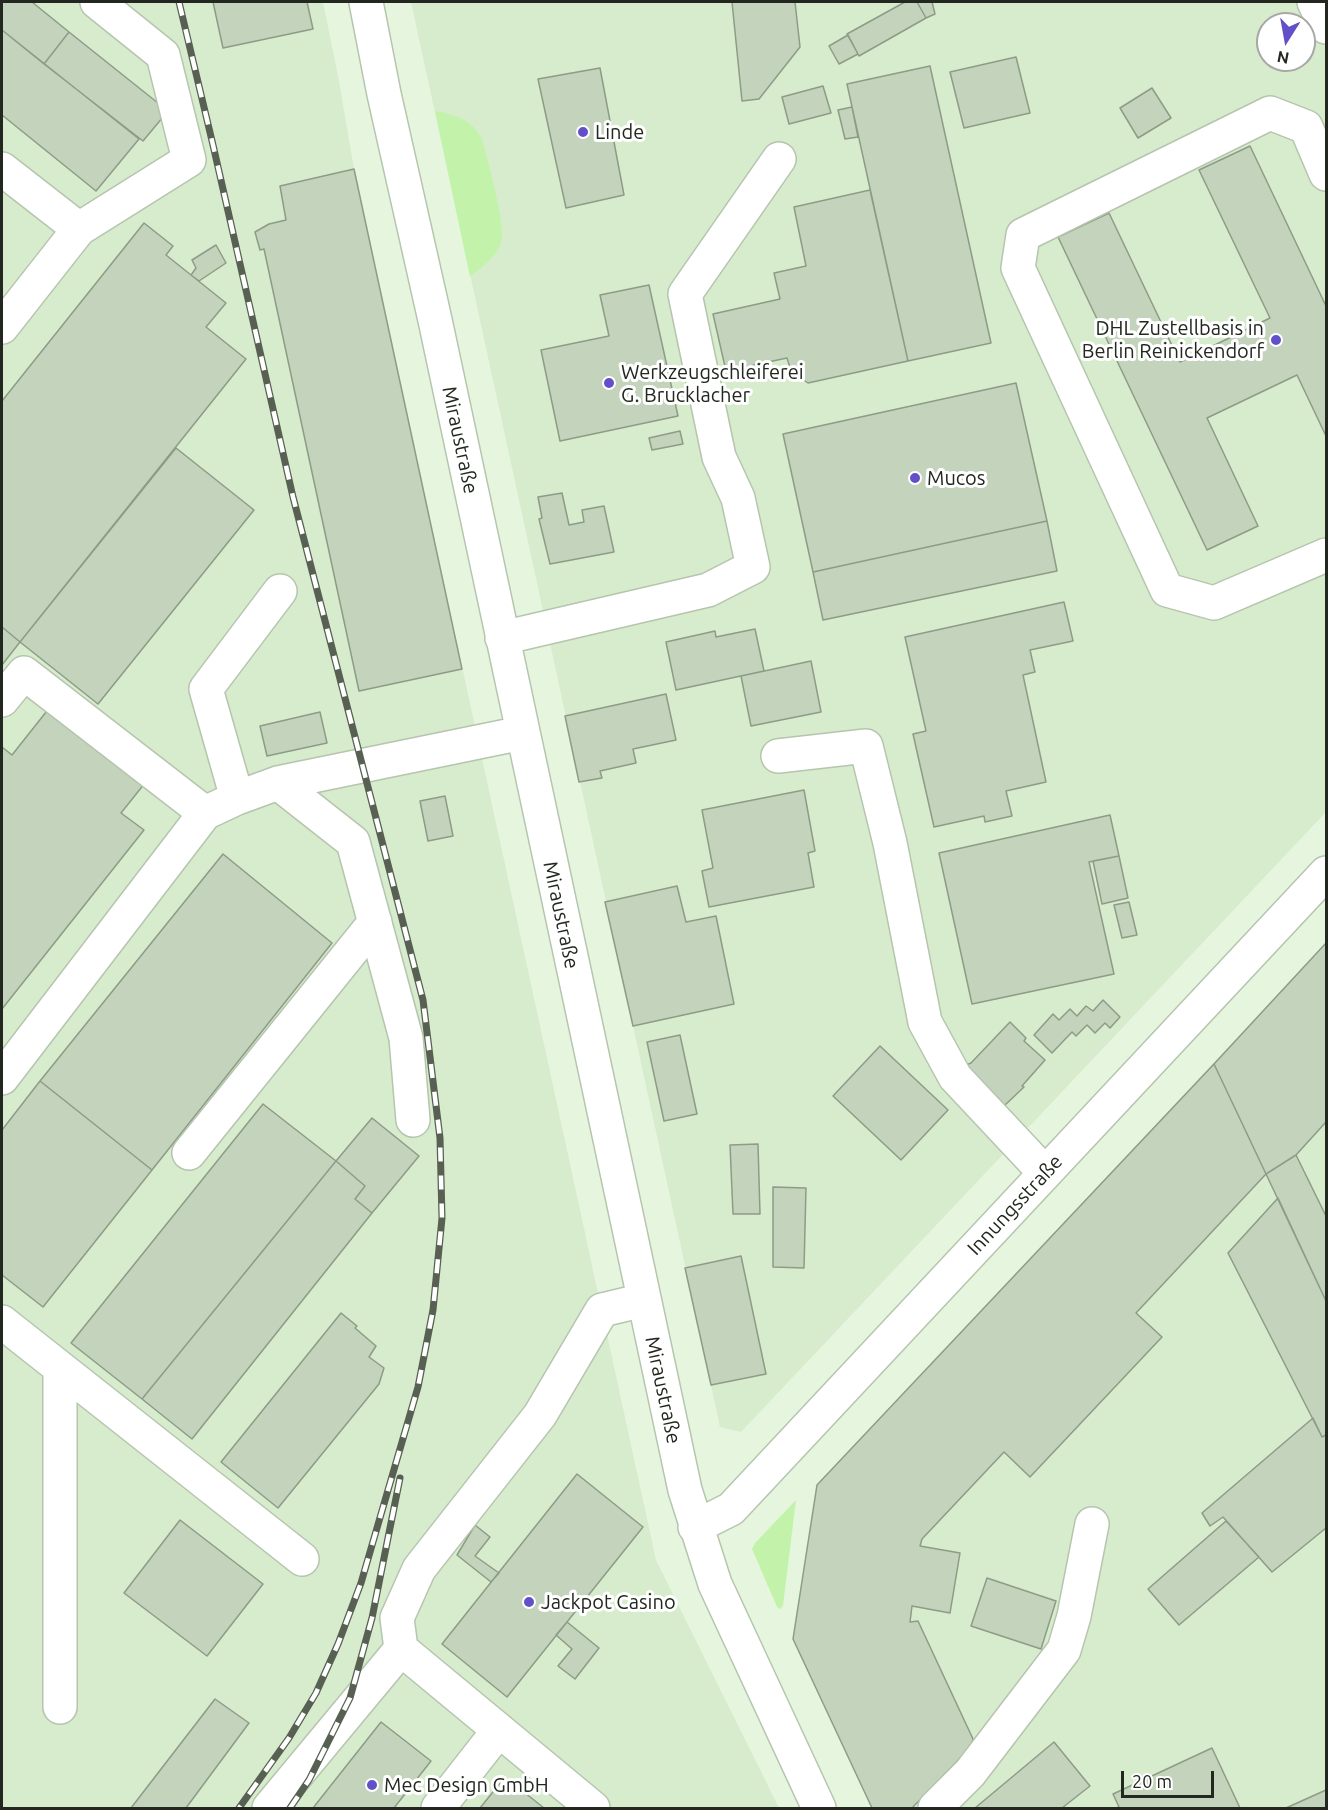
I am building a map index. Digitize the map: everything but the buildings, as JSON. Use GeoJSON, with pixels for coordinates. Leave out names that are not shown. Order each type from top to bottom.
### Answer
{"type":"FeatureCollection","features":[{"type":"Feature","properties":{"kind":"street"},"geometry":{"type":"LineString","coordinates":[[2,327],[12,292],[79,230],[189,160],[163,55],[96,2]]}},
{"type":"Feature","properties":{"kind":"street","name":"Miraustraße"},"geometry":{"type":"LineString","coordinates":[[366,2],[685,1490],[715,1584],[819,1809]]}},
{"type":"Feature","properties":{"kind":"street"},"geometry":{"type":"LineString","coordinates":[[1314,2],[1326,27]]}},
{"type":"Feature","properties":{"kind":"street"},"geometry":{"type":"LineString","coordinates":[[1326,174],[1306,127],[1270,113],[1023,235],[1018,268],[1167,590],[1215,603],[1326,555]]}},
{"type":"Feature","properties":{"kind":"street"},"geometry":{"type":"LineString","coordinates":[[502,638],[708,590],[753,567],[738,498],[719,457],[685,294],[779,159]]}},
{"type":"Feature","properties":{"kind":"street"},"geometry":{"type":"LineString","coordinates":[[2,169],[79,230]]}},
{"type":"Feature","properties":{"kind":"street"},"geometry":{"type":"LineString","coordinates":[[237,798],[206,689],[280,591]]}},
{"type":"Feature","properties":{"kind":"street"},"geometry":{"type":"LineString","coordinates":[[2,700],[24,673],[205,813]]}},
{"type":"Feature","properties":{"kind":"street"},"geometry":{"type":"LineString","coordinates":[[2,1078],[205,813],[278,783],[522,733]]}},
{"type":"Feature","properties":{"kind":"street"},"geometry":{"type":"LineString","coordinates":[[778,756],[866,746],[890,843],[925,1022],[955,1077],[1045,1173]]}},
{"type":"Feature","properties":{"kind":"street"},"geometry":{"type":"LineString","coordinates":[[278,783],[352,842],[406,1038],[413,1120]]}},
{"type":"Feature","properties":{"kind":"street","name":"Innungsstraße"},"geometry":{"type":"LineString","coordinates":[[696,1527],[730,1509],[1326,873]]}},
{"type":"Feature","properties":{"kind":"street"},"geometry":{"type":"LineString","coordinates":[[189,1153],[375,922]]}},
{"type":"Feature","properties":{"kind":"street"},"geometry":{"type":"LineString","coordinates":[[593,1809],[401,1649],[397,1618],[419,1569],[540,1415],[602,1310],[644,1300]]}},
{"type":"Feature","properties":{"kind":"street"},"geometry":{"type":"LineString","coordinates":[[2,1322],[302,1559]]}},
{"type":"Feature","properties":{"kind":"street"},"geometry":{"type":"LineString","coordinates":[[60,1368],[60,1707]]}},
{"type":"Feature","properties":{"kind":"street"},"geometry":{"type":"LineString","coordinates":[[935,1809],[970,1773],[1064,1650],[1074,1616],[1092,1524]]}},
{"type":"Feature","properties":{"kind":"street"},"geometry":{"type":"LineString","coordinates":[[269,1809],[401,1649]]}},
{"type":"Feature","properties":{"kind":"street"},"geometry":{"type":"LineString","coordinates":[[438,1809],[499,1730]]}},
{"type":"Feature","properties":{"kind":"shaded area"},"geometry":{"type":"Polygon","coordinates":[[[2,2],[323,2],[354,169],[656,1560],[779,1808],[2,1808],[2,2]]]}},
{"type":"Feature","properties":{"kind":"shaded area"},"geometry":{"type":"Polygon","coordinates":[[[411,2],[1326,2],[1326,812],[741,1432],[720,1427],[411,2]]]}},
{"type":"Feature","properties":{"kind":"shaded area"},"geometry":{"type":"Polygon","coordinates":[[[1326,943],[1326,1808],[872,1808],[793,1639],[817,1485],[1326,943]]]}},
{"type":"Feature","properties":{"kind":"green space"},"geometry":{"type":"Polygon","coordinates":[[[435,111],[462,119],[478,132],[482,139],[496,193],[501,224],[501,243],[492,258],[470,277],[435,111]]]}},
{"type":"Feature","properties":{"kind":"green space"},"geometry":{"type":"Polygon","coordinates":[[[796,1500],[783,1606],[780,1609],[777,1607],[752,1549],[796,1500]]]}},
{"type":"Feature","properties":{"kind":"railway"},"geometry":{"type":"LineString","coordinates":[[179,2],[293,497],[423,1000],[440,1138],[442,1218],[433,1310],[418,1387],[361,1583],[338,1644],[316,1693],[289,1738],[239,1808]]}},
{"type":"Feature","properties":{"kind":"railway"},"geometry":{"type":"LineString","coordinates":[[290,1808],[309,1780],[350,1698],[372,1618],[400,1478]]}},
{"type":"Feature","properties":{"kind":"place","name":"Linde"},"geometry":{"type":"Point","coordinates":[583,132]}},
{"type":"Feature","properties":{"kind":"place","name":"DHL Zustellbasis in Berlin Reinickendorf"},"geometry":{"type":"Point","coordinates":[1276,340]}},
{"type":"Feature","properties":{"kind":"place","name":"Werkzeugschleiferei G. Brucklacher"},"geometry":{"type":"Point","coordinates":[609,383]}},
{"type":"Feature","properties":{"kind":"place","name":"Mucos"},"geometry":{"type":"Point","coordinates":[915,478]}},
{"type":"Feature","properties":{"kind":"place","name":"Jackpot Casino"},"geometry":{"type":"Point","coordinates":[529,1602]}},
{"type":"Feature","properties":{"kind":"place","name":"Mec Design GmbH"},"geometry":{"type":"Point","coordinates":[372,1785]}}]}
